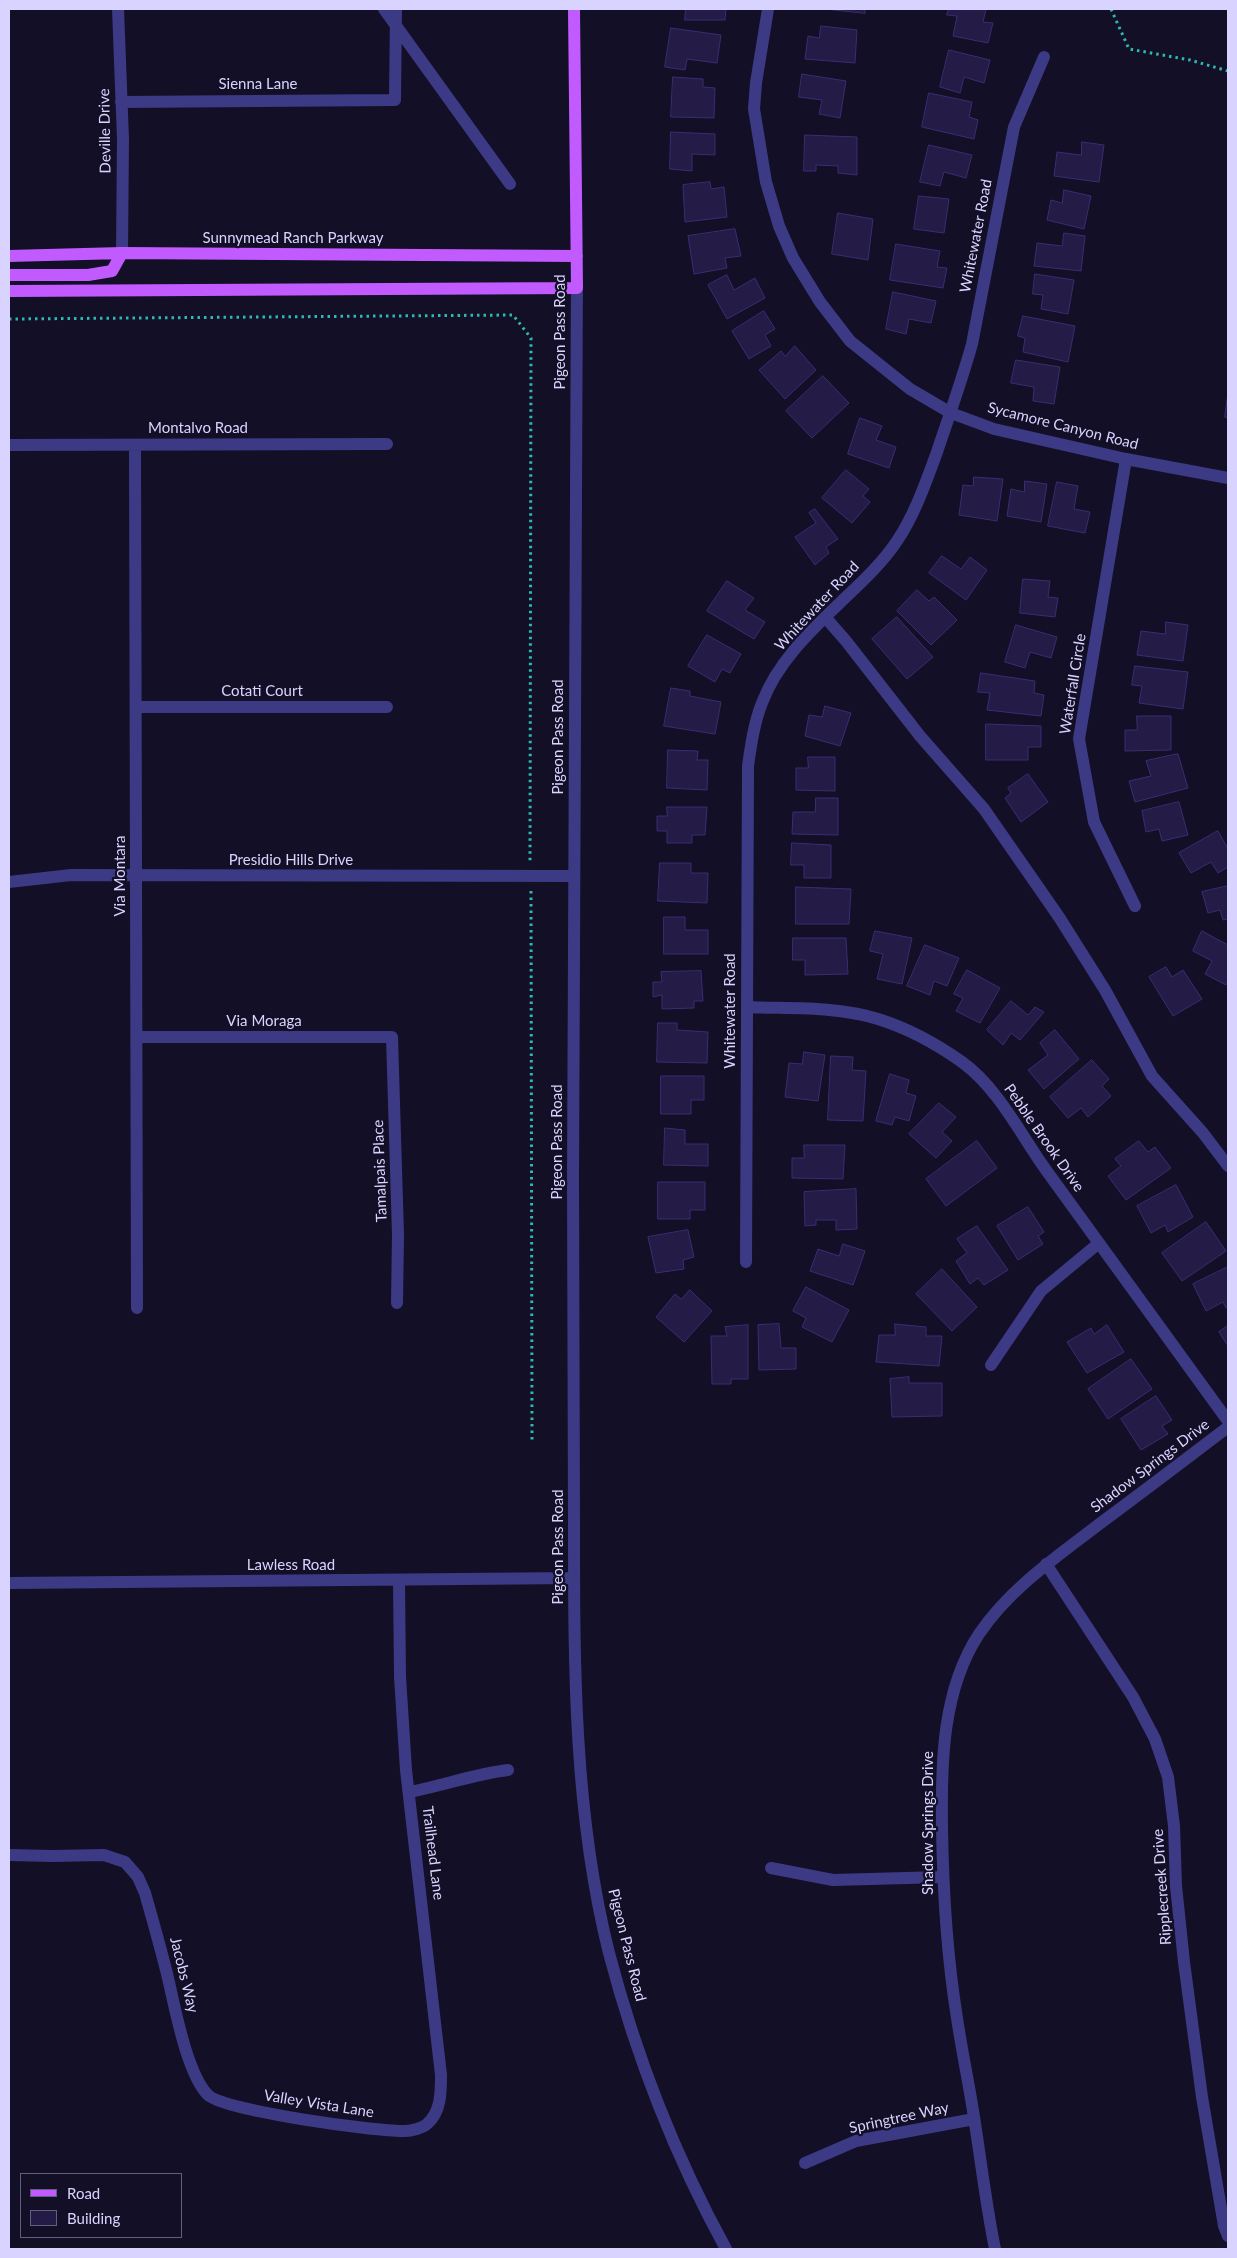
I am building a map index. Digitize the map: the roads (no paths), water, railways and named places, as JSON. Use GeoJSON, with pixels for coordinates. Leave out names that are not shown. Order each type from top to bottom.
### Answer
{"type":"FeatureCollection","features":[{"type":"Feature","properties":{"kind":"main road","name":"Pigeon Pass Road"},"geometry":{"type":"LineString","coordinates":[[574,9],[577,288]]}},
{"type":"Feature","properties":{"kind":"main road","name":"Sunnymead Ranch Parkway"},"geometry":{"type":"LineString","coordinates":[[9,256],[122,253],[577,256]]}},
{"type":"Feature","properties":{"kind":"main road"},"geometry":{"type":"LineString","coordinates":[[9,275],[88,275],[112,271],[122,253]]}},
{"type":"Feature","properties":{"kind":"main road"},"geometry":{"type":"LineString","coordinates":[[9,291],[577,288]]}},
{"type":"Feature","properties":{"kind":"street","name":"Deville Drive"},"geometry":{"type":"LineString","coordinates":[[118,9],[122,253]]}},
{"type":"Feature","properties":{"kind":"street"},"geometry":{"type":"LineString","coordinates":[[384,9],[510,184]]}},
{"type":"Feature","properties":{"kind":"street"},"geometry":{"type":"LineString","coordinates":[[396,9],[396,24]]}},
{"type":"Feature","properties":{"kind":"street","name":"Sycamore Canyon Road"},"geometry":{"type":"LineString","coordinates":[[768,9],[756,83],[754,110],[766,182],[779,226],[793,258],[820,302],[850,341],[910,389],[950,413],[994,428],[1126,459],[1228,478]]}},
{"type":"Feature","properties":{"kind":"street","name":"Sienna Lane"},"geometry":{"type":"LineString","coordinates":[[121,102],[394,100],[396,24]]}},
{"type":"Feature","properties":{"kind":"street","name":"Whitewater Road"},"geometry":{"type":"LineString","coordinates":[[746,1262],[748,766],[751,746],[762,702],[773,680],[792,652],[876,567],[897,542],[912,514],[950,413],[972,344],[1014,127],[1044,57]]}},
{"type":"Feature","properties":{"kind":"street","name":"Pigeon Pass Road"},"geometry":{"type":"LineString","coordinates":[[577,288],[573,876],[574,1578],[576,1715],[586,1820],[609,1950],[645,2068],[676,2150],[726,2249]]}},
{"type":"Feature","properties":{"kind":"street","name":"Montalvo Road"},"geometry":{"type":"LineString","coordinates":[[9,446],[386,444]]}},
{"type":"Feature","properties":{"kind":"street","name":"Via Montara"},"geometry":{"type":"LineString","coordinates":[[135,445],[137,1308]]}},
{"type":"Feature","properties":{"kind":"street","name":"Waterfall Circle"},"geometry":{"type":"LineString","coordinates":[[1126,459],[1079,739],[1094,822],[1135,906]]}},
{"type":"Feature","properties":{"kind":"street"},"geometry":{"type":"LineString","coordinates":[[825,617],[920,736],[984,809],[1059,917],[1106,990],[1152,1076],[1203,1133],[1228,1166]]}},
{"type":"Feature","properties":{"kind":"street","name":"Cotati Court"},"geometry":{"type":"LineString","coordinates":[[136,707],[387,708]]}},
{"type":"Feature","properties":{"kind":"street","name":"Presidio Hills Drive"},"geometry":{"type":"LineString","coordinates":[[9,882],[71,875],[573,876]]}},
{"type":"Feature","properties":{"kind":"street","name":"Pebble Brook Drive"},"geometry":{"type":"LineString","coordinates":[[746,1007],[826,1011],[879,1019],[921,1038],[963,1063],[997,1098],[1031,1149],[1228,1421]]}},
{"type":"Feature","properties":{"kind":"street","name":"Via Moraga"},"geometry":{"type":"LineString","coordinates":[[137,1037],[392,1037]]}},
{"type":"Feature","properties":{"kind":"street","name":"Tamalpais Place"},"geometry":{"type":"LineString","coordinates":[[392,1037],[398,1235],[397,1303]]}},
{"type":"Feature","properties":{"kind":"street"},"geometry":{"type":"LineString","coordinates":[[991,1365],[1041,1291],[1099,1243]]}},
{"type":"Feature","properties":{"kind":"street","name":"Shadow Springs Drive"},"geometry":{"type":"LineString","coordinates":[[995,2249],[986,2207],[957,2017],[943,1878],[941,1790],[945,1732],[960,1674],[978,1636],[992,1618],[1046,1564],[1228,1428]]}},
{"type":"Feature","properties":{"kind":"street","name":"Ripplecreek Drive"},"geometry":{"type":"LineString","coordinates":[[1046,1564],[1132,1697],[1155,1739],[1168,1777],[1174,1826],[1176,1886],[1185,1972],[1202,2097],[1224,2226],[1228,2236]]}},
{"type":"Feature","properties":{"kind":"street","name":"Lawless Road"},"geometry":{"type":"LineString","coordinates":[[9,1583],[574,1578]]}},
{"type":"Feature","properties":{"kind":"street","name":"Trailhead Lane"},"geometry":{"type":"LineString","coordinates":[[399,1580],[400,1678],[409,1792],[442,2075],[437,2112],[426,2126]]}},
{"type":"Feature","properties":{"kind":"street"},"geometry":{"type":"LineString","coordinates":[[409,1792],[443,1786],[475,1775],[508,1770]]}},
{"type":"Feature","properties":{"kind":"street","name":"Jacobs Way"},"geometry":{"type":"LineString","coordinates":[[9,1855],[104,1855],[125,1862],[138,1877],[145,1893],[182,2036],[197,2081],[209,2096]]}},
{"type":"Feature","properties":{"kind":"street"},"geometry":{"type":"LineString","coordinates":[[771,1868],[833,1880],[943,1878]]}},
{"type":"Feature","properties":{"kind":"street","name":"Valley Vista Lane"},"geometry":{"type":"LineString","coordinates":[[209,2096],[229,2104],[262,2112],[362,2128],[407,2131],[426,2126]]}},
{"type":"Feature","properties":{"kind":"street","name":"Springtree Way"},"geometry":{"type":"LineString","coordinates":[[805,2163],[856,2141],[974,2119]]}}]}
